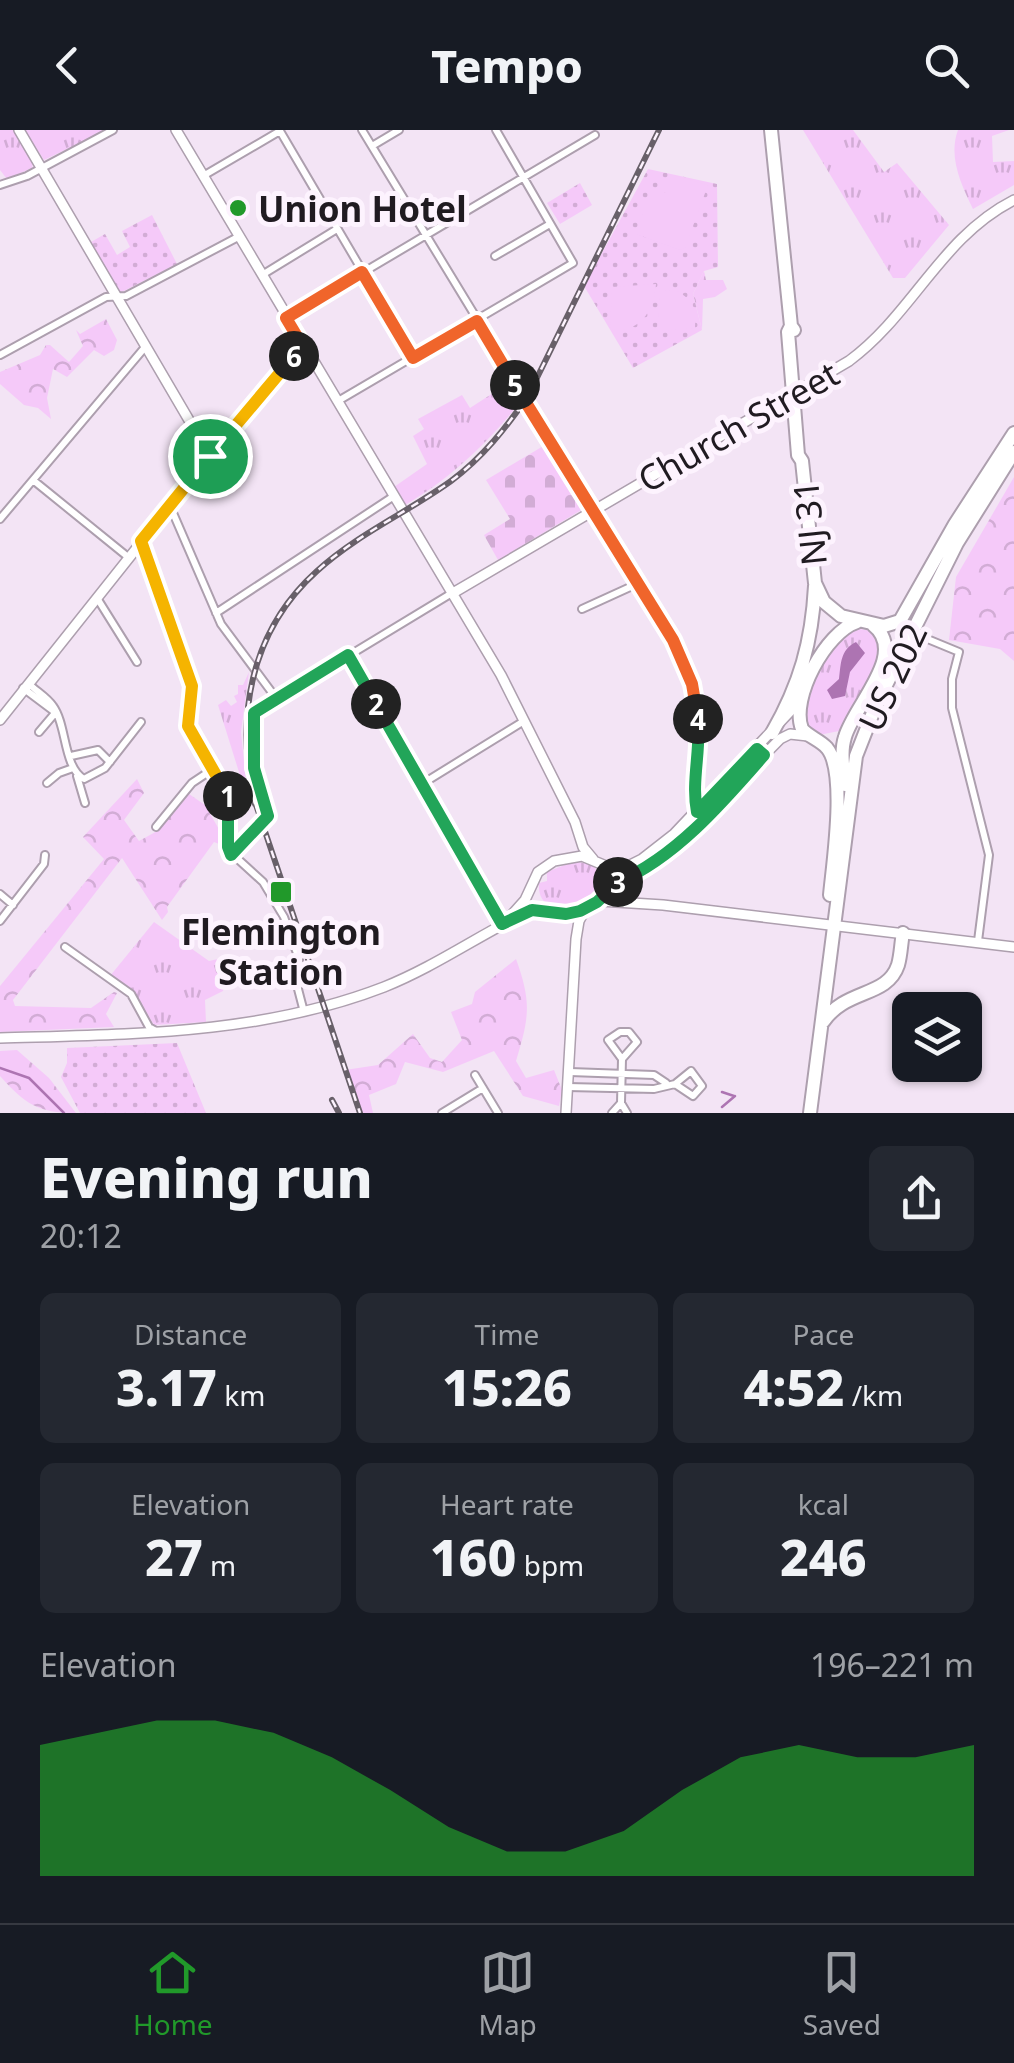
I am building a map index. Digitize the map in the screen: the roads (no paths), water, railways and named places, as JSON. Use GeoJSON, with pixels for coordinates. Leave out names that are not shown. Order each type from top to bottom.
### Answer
{"type":"FeatureCollection","features":[{"type":"Feature","properties":{"kind":"highway","name":"NJ 31"},"geometry":{"type":"LineString","coordinates":[[771,130],[791,326],[795,331],[796,394],[806,454],[802,460],[814,603],[827,647]]}},
{"type":"Feature","properties":{"kind":"highway","name":"US 202"},"geometry":{"type":"LineString","coordinates":[[810,1113],[831,924],[837,805],[832,758],[799,720],[801,699],[827,647],[844,627],[865,622],[887,626],[904,618],[949,532],[1014,433]]}},
{"type":"Feature","properties":{"kind":"highway","name":"US 202"},"geometry":{"type":"LineString","coordinates":[[802,1113],[859,746],[971,519],[1014,452]]}},
{"type":"Feature","properties":{"kind":"highway"},"geometry":{"type":"LineString","coordinates":[[869,690],[882,676],[942,563],[971,519]]}},
{"type":"Feature","properties":{"kind":"highway","name":"NJ 31"},"geometry":{"type":"LineString","coordinates":[[815,583],[834,612],[865,622]]}},
{"type":"Feature","properties":{"kind":"highway"},"geometry":{"type":"LineString","coordinates":[[772,733],[795,690],[812,633],[814,603]]}},
{"type":"Feature","properties":{"kind":"highway"},"geometry":{"type":"LineString","coordinates":[[846,827],[843,747],[848,728],[888,649],[884,635],[865,622]]}},
{"type":"Feature","properties":{"kind":"highway"},"geometry":{"type":"LineString","coordinates":[[812,738],[836,740],[848,728]]}},
{"type":"Feature","properties":{"kind":"highway"},"geometry":{"type":"LineString","coordinates":[[822,1024],[836,1005],[878,988],[891,978],[898,964],[902,932]]}},
{"type":"Feature","properties":{"kind":"street"},"geometry":{"type":"LineString","coordinates":[[19,130],[210,456]]}},
{"type":"Feature","properties":{"kind":"street"},"geometry":{"type":"LineString","coordinates":[[0,185],[42,168],[113,130]]}},
{"type":"Feature","properties":{"kind":"street"},"geometry":{"type":"LineString","coordinates":[[176,130],[453,592],[524,720],[577,827],[582,845],[608,876],[608,889]]}},
{"type":"Feature","properties":{"kind":"street"},"geometry":{"type":"LineString","coordinates":[[362,130],[534,418],[678,648],[692,684],[700,742],[694,798],[697,812],[694,821],[664,854]]}},
{"type":"Feature","properties":{"kind":"street"},"geometry":{"type":"LineString","coordinates":[[372,146],[399,130]]}},
{"type":"Feature","properties":{"kind":"street"},"geometry":{"type":"LineString","coordinates":[[337,402],[573,263],[496,130]]}},
{"type":"Feature","properties":{"kind":"street"},"geometry":{"type":"LineString","coordinates":[[203,176],[281,131],[413,358]]}},
{"type":"Feature","properties":{"kind":"street"},"geometry":{"type":"LineString","coordinates":[[286,318],[594,135]]}},
{"type":"Feature","properties":{"kind":"street","name":"Church Street"},"geometry":{"type":"LineString","coordinates":[[231,855],[268,816],[254,768],[252,720],[256,711],[796,394],[871,344],[895,320],[956,241],[986,216],[1014,200]]}},
{"type":"Feature","properties":{"kind":"street"},"geometry":{"type":"LineString","coordinates":[[496,256],[551,223]]}},
{"type":"Feature","properties":{"kind":"street"},"geometry":{"type":"LineString","coordinates":[[261,276],[337,229]]}},
{"type":"Feature","properties":{"kind":"street"},"geometry":{"type":"LineString","coordinates":[[0,355],[105,298],[126,296],[238,236]]}},
{"type":"Feature","properties":{"kind":"street"},"geometry":{"type":"LineString","coordinates":[[0,519],[146,346]]}},
{"type":"Feature","properties":{"kind":"street"},"geometry":{"type":"LineString","coordinates":[[0,720],[210,456],[304,348]]}},
{"type":"Feature","properties":{"kind":"street"},"geometry":{"type":"LineString","coordinates":[[33,480],[128,557]]}},
{"type":"Feature","properties":{"kind":"street"},"geometry":{"type":"LineString","coordinates":[[216,613],[394,496]]}},
{"type":"Feature","properties":{"kind":"street"},"geometry":{"type":"LineString","coordinates":[[170,505],[223,628],[276,698]]}},
{"type":"Feature","properties":{"kind":"street"},"geometry":{"type":"LineString","coordinates":[[141,541],[192,686],[188,726],[228,796],[228,847],[231,855],[262,882],[284,917],[299,960],[298,989],[304,1012]]}},
{"type":"Feature","properties":{"kind":"street"},"geometry":{"type":"LineString","coordinates":[[582,610],[640,583]]}},
{"type":"Feature","properties":{"kind":"street"},"geometry":{"type":"LineString","coordinates":[[96,597],[136,662]]}},
{"type":"Feature","properties":{"kind":"street"},"geometry":{"type":"LineString","coordinates":[[912,632],[959,652],[952,679],[952,708],[988,855],[978,942]]}},
{"type":"Feature","properties":{"kind":"street"},"geometry":{"type":"LineString","coordinates":[[348,655],[504,922]]}},
{"type":"Feature","properties":{"kind":"street"},"geometry":{"type":"LineString","coordinates":[[25,686],[52,704],[64,726],[85,803]]}},
{"type":"Feature","properties":{"kind":"street"},"geometry":{"type":"LineString","coordinates":[[0,1038],[242,1025],[304,1012],[360,996],[422,970],[529,911],[559,914],[587,908],[694,829],[801,699]]}},
{"type":"Feature","properties":{"kind":"street"},"geometry":{"type":"LineString","coordinates":[[38,732],[56,712]]}},
{"type":"Feature","properties":{"kind":"street"},"geometry":{"type":"LineString","coordinates":[[422,784],[524,720]]}},
{"type":"Feature","properties":{"kind":"street"},"geometry":{"type":"LineString","coordinates":[[47,783],[59,773],[75,772],[84,779],[91,778],[110,762],[141,722]]}},
{"type":"Feature","properties":{"kind":"street"},"geometry":{"type":"LineString","coordinates":[[504,922],[525,900],[540,870],[563,858],[577,856],[618,871],[632,865],[666,840],[760,752],[788,735],[812,738]]}},
{"type":"Feature","properties":{"kind":"street"},"geometry":{"type":"LineString","coordinates":[[70,756],[98,750],[110,762]]}},
{"type":"Feature","properties":{"kind":"street"},"geometry":{"type":"LineString","coordinates":[[156,827],[192,783],[213,769]]}},
{"type":"Feature","properties":{"kind":"street"},"geometry":{"type":"LineString","coordinates":[[563,858],[575,844],[577,827]]}},
{"type":"Feature","properties":{"kind":"street"},"geometry":{"type":"LineString","coordinates":[[0,921],[44,864],[44,855]]}},
{"type":"Feature","properties":{"kind":"street"},"geometry":{"type":"LineString","coordinates":[[532,884],[533,899],[547,912]]}},
{"type":"Feature","properties":{"kind":"street"},"geometry":{"type":"LineString","coordinates":[[608,889],[625,900]]}},
{"type":"Feature","properties":{"kind":"street"},"geometry":{"type":"LineString","coordinates":[[0,894],[13,904]]}},
{"type":"Feature","properties":{"kind":"street"},"geometry":{"type":"LineString","coordinates":[[597,902],[625,900],[1014,947]]}},
{"type":"Feature","properties":{"kind":"street"},"geometry":{"type":"LineString","coordinates":[[566,1113],[576,939],[579,921],[587,908]]}},
{"type":"Feature","properties":{"kind":"street"},"geometry":{"type":"LineString","coordinates":[[559,914],[571,924],[576,939]]}},
{"type":"Feature","properties":{"kind":"street"},"geometry":{"type":"LineString","coordinates":[[65,947],[131,994],[149,1026],[159,1032]]}},
{"type":"Feature","properties":{"kind":"street"},"geometry":{"type":"LineString","coordinates":[[130,1034],[144,1018]]}},
{"type":"Feature","properties":{"kind":"street"},"geometry":{"type":"LineString","coordinates":[[622,1059],[637,1042],[629,1032],[620,1032],[608,1040],[622,1059],[621,1104],[626,1113]]}},
{"type":"Feature","properties":{"kind":"street"},"geometry":{"type":"LineString","coordinates":[[568,1086],[658,1088],[670,1084],[658,1076],[570,1072]]}},
{"type":"Feature","properties":{"kind":"street"},"geometry":{"type":"LineString","coordinates":[[475,1075],[498,1113]]}},
{"type":"Feature","properties":{"kind":"street"},"geometry":{"type":"LineString","coordinates":[[442,1113],[483,1088]]}},
{"type":"Feature","properties":{"kind":"street"},"geometry":{"type":"LineString","coordinates":[[612,1113],[621,1104]]}},
{"type":"Feature","properties":{"kind":"waterway"},"geometry":{"type":"LineString","coordinates":[[0,1068],[29,1078],[64,1113]]}},
{"type":"Feature","properties":{"kind":"waterway"},"geometry":{"type":"LineString","coordinates":[[722,1092],[734,1096]]}},
{"type":"Feature","properties":{"kind":"waterway"},"geometry":{"type":"LineString","coordinates":[[722,1107],[735,1096]]}},
{"type":"Feature","properties":{"kind":"railway"},"geometry":{"type":"LineString","coordinates":[[255,804],[249,772],[248,709],[262,649],[276,621],[317,571],[348,546],[463,472],[511,419],[528,396],[659,130]]}},
{"type":"Feature","properties":{"kind":"railway"},"geometry":{"type":"LineString","coordinates":[[251,790],[360,1113]]}},
{"type":"Feature","properties":{"kind":"railway"},"geometry":{"type":"LineString","coordinates":[[332,1100],[339,1113]]}},
{"type":"Feature","properties":{"kind":"place","name":"Union Hotel"},"geometry":{"type":"Point","coordinates":[238,208]}},
{"type":"Feature","properties":{"kind":"place","name":"Flemington Station"},"geometry":{"type":"Point","coordinates":[281,892]}}]}
